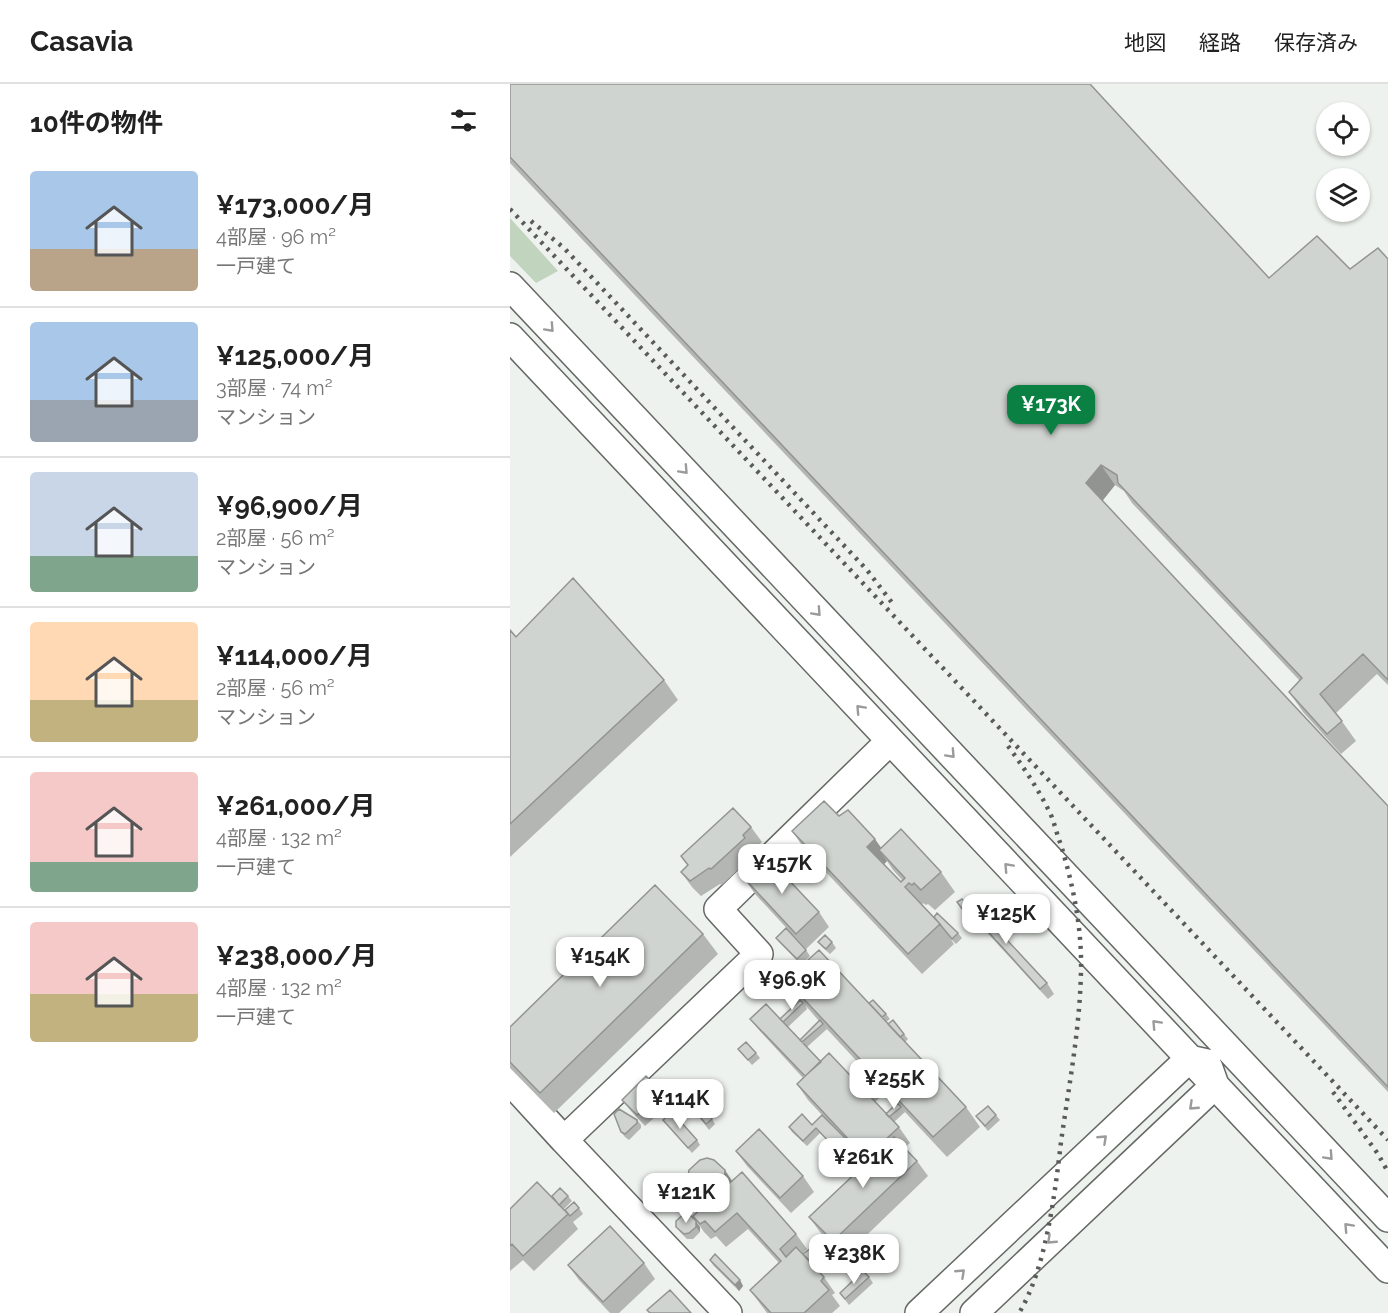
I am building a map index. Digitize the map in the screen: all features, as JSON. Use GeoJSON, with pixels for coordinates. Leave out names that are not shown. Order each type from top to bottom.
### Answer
{"type":"FeatureCollection","features":[{"type":"Feature","properties":{"kind":"lane"},"geometry":{"type":"LineString","coordinates":[[510,285],[1388,1218]]}},
{"type":"Feature","properties":{"kind":"lane"},"geometry":{"type":"LineString","coordinates":[[510,337],[890,741],[1204,1069],[1388,1269]]}},
{"type":"Feature","properties":{"kind":"lane"},"geometry":{"type":"LineString","coordinates":[[564,1140],[759,954],[718,909],[890,741]]}},
{"type":"Feature","properties":{"kind":"lane"},"geometry":{"type":"LineString","coordinates":[[1153,969],[1191,1023],[1204,1069]]}},
{"type":"Feature","properties":{"kind":"lane"},"geometry":{"type":"LineString","coordinates":[[1204,1069],[1256,1089],[1289,1113]]}},
{"type":"Feature","properties":{"kind":"lane"},"geometry":{"type":"LineString","coordinates":[[919,1313],[1204,1069]]}},
{"type":"Feature","properties":{"kind":"lane"},"geometry":{"type":"LineString","coordinates":[[974,1313],[1204,1069]]}},
{"type":"Feature","properties":{"kind":"lane"},"geometry":{"type":"LineString","coordinates":[[510,1081],[728,1313]]}},
{"type":"Feature","properties":{"kind":"green space"},"geometry":{"type":"Polygon","coordinates":[[[510,218],[558,271],[536,283],[510,256],[510,218]]]}},
{"type":"Feature","properties":{"kind":"building"},"geometry":{"type":"Polygon","coordinates":[[[510,84],[1090,84],[1269,278],[1317,236],[1350,269],[1378,248],[1388,259],[1388,680],[1363,654],[1320,694],[1342,721],[1327,734],[1289,692],[1302,678],[1118,483],[1117,475],[1101,465],[1086,483],[1388,806],[1388,1087],[510,157],[510,84]]]}},
{"type":"Feature","properties":{"kind":"building"},"geometry":{"type":"Polygon","coordinates":[[[573,578],[664,680],[510,824],[510,630],[516,637],[573,578]]]}},
{"type":"Feature","properties":{"kind":"building"},"geometry":{"type":"Polygon","coordinates":[[[824,801],[839,816],[848,810],[875,839],[867,847],[901,882],[905,878],[879,850],[901,829],[941,872],[921,890],[914,883],[912,885],[909,883],[905,887],[940,924],[908,954],[792,831],[824,801]]]}},
{"type":"Feature","properties":{"kind":"building"},"geometry":{"type":"Polygon","coordinates":[[[733,808],[751,827],[743,835],[745,838],[711,869],[709,868],[690,881],[681,872],[688,865],[681,856],[733,808]]]}},
{"type":"Feature","properties":{"kind":"building"},"geometry":{"type":"Polygon","coordinates":[[[767,857],[819,912],[796,934],[744,878],[767,857]]]}},
{"type":"Feature","properties":{"kind":"building"},"geometry":{"type":"Polygon","coordinates":[[[655,885],[703,934],[540,1093],[510,1062],[510,1027],[655,885]]]}},
{"type":"Feature","properties":{"kind":"building"},"geometry":{"type":"Polygon","coordinates":[[[962,899],[965,902],[963,910],[957,902],[962,899]]]}},
{"type":"Feature","properties":{"kind":"building"},"geometry":{"type":"Polygon","coordinates":[[[969,899],[1047,983],[1040,989],[963,904],[969,899]]]}},
{"type":"Feature","properties":{"kind":"building"},"geometry":{"type":"Polygon","coordinates":[[[937,913],[958,933],[952,939],[934,917],[937,913]]]}},
{"type":"Feature","properties":{"kind":"building"},"geometry":{"type":"Polygon","coordinates":[[[786,928],[806,950],[797,959],[776,938],[786,928]]]}},
{"type":"Feature","properties":{"kind":"building"},"geometry":{"type":"Polygon","coordinates":[[[825,935],[832,942],[826,949],[818,942],[825,935]]]}},
{"type":"Feature","properties":{"kind":"building"},"geometry":{"type":"Polygon","coordinates":[[[819,950],[966,1107],[933,1137],[786,980],[819,950]]]}},
{"type":"Feature","properties":{"kind":"building"},"geometry":{"type":"Polygon","coordinates":[[[800,1000],[803,1003],[783,1022],[780,1019],[800,1000]]]}},
{"type":"Feature","properties":{"kind":"building"},"geometry":{"type":"Polygon","coordinates":[[[873,1000],[886,1014],[882,1017],[869,1003],[873,1000]]]}},
{"type":"Feature","properties":{"kind":"building"},"geometry":{"type":"Polygon","coordinates":[[[766,1004],[821,1062],[805,1076],[750,1019],[766,1004]]]}},
{"type":"Feature","properties":{"kind":"building"},"geometry":{"type":"Polygon","coordinates":[[[820,1020],[823,1024],[802,1042],[800,1040],[820,1020]]]}},
{"type":"Feature","properties":{"kind":"building"},"geometry":{"type":"Polygon","coordinates":[[[893,1020],[904,1034],[900,1037],[888,1024],[893,1020]]]}},
{"type":"Feature","properties":{"kind":"building"},"geometry":{"type":"Polygon","coordinates":[[[746,1042],[756,1053],[748,1060],[738,1049],[746,1042]]]}},
{"type":"Feature","properties":{"kind":"building"},"geometry":{"type":"Polygon","coordinates":[[[829,1053],[899,1127],[866,1158],[797,1084],[829,1053]]]}},
{"type":"Feature","properties":{"kind":"building"},"geometry":{"type":"Polygon","coordinates":[[[646,1076],[654,1084],[650,1087],[659,1096],[637,1115],[622,1100],[646,1076]]]}},
{"type":"Feature","properties":{"kind":"building"},"geometry":{"type":"Polygon","coordinates":[[[879,1083],[882,1087],[871,1097],[867,1094],[879,1083]]]}},
{"type":"Feature","properties":{"kind":"building"},"geometry":{"type":"Polygon","coordinates":[[[897,1103],[901,1107],[889,1117],[886,1114],[897,1103]]]}},
{"type":"Feature","properties":{"kind":"building"},"geometry":{"type":"Polygon","coordinates":[[[699,1104],[712,1119],[706,1124],[693,1109],[699,1104]]]}},
{"type":"Feature","properties":{"kind":"building"},"geometry":{"type":"Polygon","coordinates":[[[988,1106],[996,1115],[985,1126],[976,1116],[988,1106]]]}},
{"type":"Feature","properties":{"kind":"building"},"geometry":{"type":"Polygon","coordinates":[[[619,1109],[637,1120],[637,1123],[625,1134],[621,1132],[614,1114],[619,1109]]]}},
{"type":"Feature","properties":{"kind":"building"},"geometry":{"type":"Polygon","coordinates":[[[672,1112],[697,1140],[688,1148],[663,1120],[672,1112]]]}},
{"type":"Feature","properties":{"kind":"building"},"geometry":{"type":"Polygon","coordinates":[[[802,1114],[812,1125],[822,1115],[845,1138],[835,1148],[816,1128],[803,1141],[789,1127],[802,1114]]]}},
{"type":"Feature","properties":{"kind":"building"},"geometry":{"type":"Polygon","coordinates":[[[759,1129],[803,1176],[780,1198],[736,1151],[759,1129]]]}},
{"type":"Feature","properties":{"kind":"building"},"geometry":{"type":"Polygon","coordinates":[[[894,1137],[917,1161],[833,1241],[809,1217],[894,1137]]]}},
{"type":"Feature","properties":{"kind":"building"},"geometry":{"type":"Polygon","coordinates":[[[850,1145],[861,1156],[852,1165],[842,1153],[850,1145]]]}},
{"type":"Feature","properties":{"kind":"building"},"geometry":{"type":"Polygon","coordinates":[[[707,1158],[714,1160],[725,1170],[724,1185],[714,1195],[700,1195],[689,1184],[689,1170],[700,1160],[707,1158]]]}},
{"type":"Feature","properties":{"kind":"building"},"geometry":{"type":"Polygon","coordinates":[[[742,1172],[796,1234],[780,1249],[786,1257],[796,1247],[824,1277],[821,1281],[829,1290],[804,1313],[771,1313],[750,1290],[781,1261],[737,1213],[715,1232],[705,1221],[700,1224],[693,1216],[742,1172]]]}},
{"type":"Feature","properties":{"kind":"building"},"geometry":{"type":"Polygon","coordinates":[[[537,1182],[568,1214],[523,1256],[512,1244],[510,1246],[510,1209],[537,1182]]]}},
{"type":"Feature","properties":{"kind":"building"},"geometry":{"type":"Polygon","coordinates":[[[560,1188],[568,1196],[559,1205],[552,1196],[560,1188]]]}},
{"type":"Feature","properties":{"kind":"building"},"geometry":{"type":"Polygon","coordinates":[[[574,1202],[579,1208],[570,1216],[565,1210],[574,1202]]]}},
{"type":"Feature","properties":{"kind":"building"},"geometry":{"type":"Polygon","coordinates":[[[684,1214],[689,1214],[696,1221],[696,1227],[684,1234],[676,1227],[676,1221],[684,1214]]]}},
{"type":"Feature","properties":{"kind":"building"},"geometry":{"type":"Polygon","coordinates":[[[610,1226],[644,1263],[603,1302],[568,1265],[610,1226]]]}},
{"type":"Feature","properties":{"kind":"building"},"geometry":{"type":"Polygon","coordinates":[[[811,1248],[821,1258],[814,1265],[803,1254],[811,1248]]]}},
{"type":"Feature","properties":{"kind":"building"},"geometry":{"type":"Polygon","coordinates":[[[715,1254],[740,1280],[735,1285],[710,1260],[715,1254]]]}},
{"type":"Feature","properties":{"kind":"building"},"geometry":{"type":"Polygon","coordinates":[[[863,1271],[869,1277],[845,1299],[840,1293],[863,1271]]]}},
{"type":"Feature","properties":{"kind":"building"},"geometry":{"type":"Polygon","coordinates":[[[670,1290],[691,1313],[650,1313],[647,1310],[670,1290]]]}},
{"type":"Feature","properties":{"kind":"railway"},"geometry":{"type":"LineString","coordinates":[[510,209],[1388,1140]]}},
{"type":"Feature","properties":{"kind":"railway"},"geometry":{"type":"LineString","coordinates":[[531,221],[564,248],[617,304],[867,570],[893,604]]}},
{"type":"Feature","properties":{"kind":"railway"},"geometry":{"type":"LineString","coordinates":[[1008,746],[1036,788],[1052,819],[1073,891],[1081,954],[1076,1035],[1052,1207],[1043,1253],[1019,1313]]}},
{"type":"Feature","properties":{"kind":"railway"},"geometry":{"type":"LineString","coordinates":[[1333,1092],[1378,1154],[1388,1172]]}}]}
